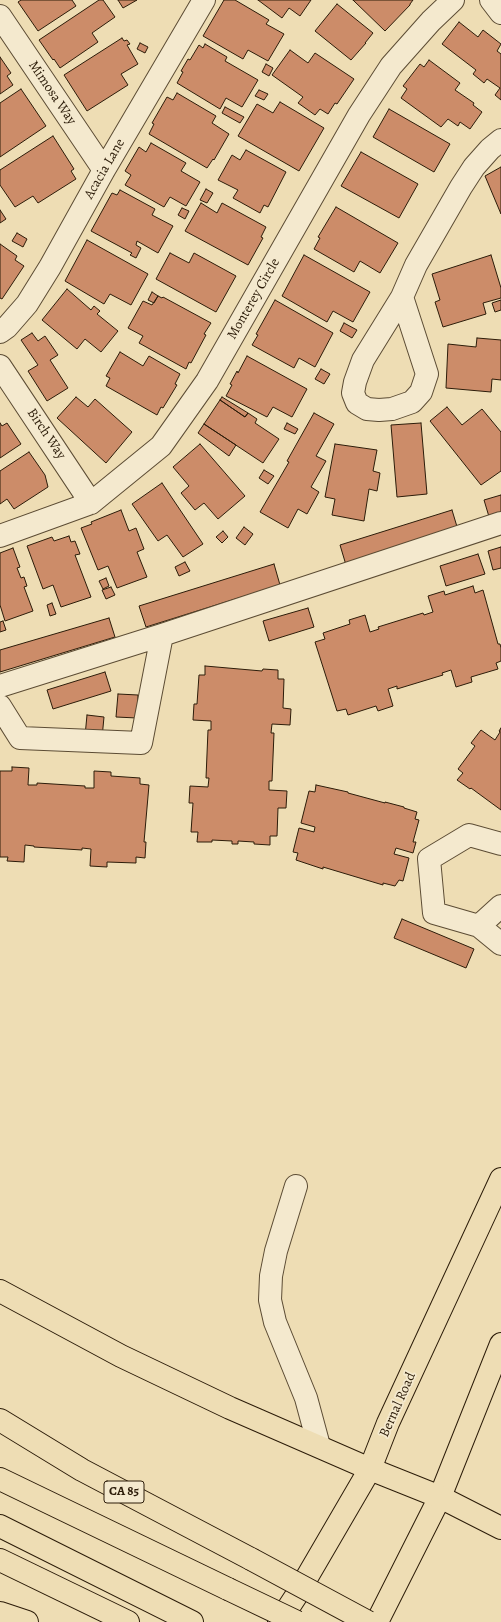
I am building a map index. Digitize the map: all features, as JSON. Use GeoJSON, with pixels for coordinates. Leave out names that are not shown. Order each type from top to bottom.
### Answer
{"type":"FeatureCollection","features":[{"type":"Feature","properties":{"kind":"main road","name":"Bernal Road"},"geometry":{"type":"LineString","coordinates":[[279,1622],[296,1596],[370,1469],[388,1423],[501,1179]]}},
{"type":"Feature","properties":{"kind":"main road"},"geometry":{"type":"LineString","coordinates":[[0,1291],[121,1356],[230,1408],[440,1498],[501,1528]]}},
{"type":"Feature","properties":{"kind":"main road"},"geometry":{"type":"LineString","coordinates":[[378,1622],[440,1498],[501,1344]]}},
{"type":"Feature","properties":{"kind":"main road","name":"CA 85"},"geometry":{"type":"LineString","coordinates":[[0,1420],[82,1470],[368,1622]]}},
{"type":"Feature","properties":{"kind":"main road"},"geometry":{"type":"LineString","coordinates":[[0,1479],[297,1622]]}},
{"type":"Feature","properties":{"kind":"main road"},"geometry":{"type":"LineString","coordinates":[[0,1526],[192,1622]]}},
{"type":"Feature","properties":{"kind":"main road"},"geometry":{"type":"LineString","coordinates":[[0,1560],[128,1622]]}},
{"type":"Feature","properties":{"kind":"main road"},"geometry":{"type":"LineString","coordinates":[[0,1613],[27,1622]]}},
{"type":"Feature","properties":{"kind":"street","name":"Acacia Lane"},"geometry":{"type":"LineString","coordinates":[[0,332],[7,327],[27,304],[50,267],[104,170],[204,0]]}},
{"type":"Feature","properties":{"kind":"street","name":"Monterey Circle"},"geometry":{"type":"LineString","coordinates":[[0,536],[91,503],[161,446],[207,381],[359,116],[391,66],[431,21],[453,0]]}},
{"type":"Feature","properties":{"kind":"street"},"geometry":{"type":"LineString","coordinates":[[491,0],[501,13]]}},
{"type":"Feature","properties":{"kind":"street","name":"Mimosa Way"},"geometry":{"type":"LineString","coordinates":[[0,16],[104,170]]}},
{"type":"Feature","properties":{"kind":"street"},"geometry":{"type":"LineString","coordinates":[[402,297],[427,374],[421,392],[412,402],[392,409],[379,410],[367,408],[357,403],[353,393],[355,382],[363,360],[402,297],[416,265],[461,187],[484,155],[501,140]]}},
{"type":"Feature","properties":{"kind":"street","name":"Birch Way"},"geometry":{"type":"LineString","coordinates":[[0,366],[91,503]]}},
{"type":"Feature","properties":{"kind":"street"},"geometry":{"type":"LineString","coordinates":[[0,686],[162,635],[501,523]]}},
{"type":"Feature","properties":{"kind":"street"},"geometry":{"type":"LineString","coordinates":[[0,706],[20,738],[141,743],[162,635]]}},
{"type":"Feature","properties":{"kind":"street"},"geometry":{"type":"LineString","coordinates":[[501,844],[469,835],[429,859],[434,913],[479,926],[501,944]]}},
{"type":"Feature","properties":{"kind":"street"},"geometry":{"type":"LineString","coordinates":[[479,926],[501,906]]}},
{"type":"Feature","properties":{"kind":"street"},"geometry":{"type":"LineString","coordinates":[[296,1186],[276,1251],[271,1276],[270,1300],[275,1322],[306,1398],[319,1446]]}},
{"type":"Feature","properties":{"kind":"building"},"geometry":{"type":"Polygon","coordinates":[[[21,0],[72,0],[76,6],[38,31],[18,2],[21,0]]]}},
{"type":"Feature","properties":{"kind":"building"},"geometry":{"type":"Polygon","coordinates":[[[99,0],[103,0],[115,17],[92,33],[98,42],[60,68],[39,40],[99,0]]]}},
{"type":"Feature","properties":{"kind":"building"},"geometry":{"type":"Polygon","coordinates":[[[118,0],[137,0],[123,8],[118,0]]]}},
{"type":"Feature","properties":{"kind":"building"},"geometry":{"type":"Polygon","coordinates":[[[224,0],[235,0],[269,20],[266,24],[284,34],[268,61],[248,50],[243,59],[203,36],[224,0]]]}},
{"type":"Feature","properties":{"kind":"building"},"geometry":{"type":"Polygon","coordinates":[[[258,0],[311,0],[300,16],[289,8],[282,18],[258,0]]]}},
{"type":"Feature","properties":{"kind":"building"},"geometry":{"type":"Polygon","coordinates":[[[353,0],[413,0],[385,31],[353,0]]]}},
{"type":"Feature","properties":{"kind":"building"},"geometry":{"type":"Polygon","coordinates":[[[337,4],[373,33],[351,60],[315,31],[337,4]]]}},
{"type":"Feature","properties":{"kind":"building"},"geometry":{"type":"Polygon","coordinates":[[[459,22],[478,37],[483,30],[501,44],[497,51],[501,54],[501,100],[495,95],[500,88],[487,79],[484,83],[473,74],[476,70],[442,44],[459,22]]]}},
{"type":"Feature","properties":{"kind":"building"},"geometry":{"type":"Polygon","coordinates":[[[122,38],[124,41],[127,40],[130,44],[127,45],[138,64],[121,74],[128,85],[87,111],[64,75],[122,38]]]}},
{"type":"Feature","properties":{"kind":"building"},"geometry":{"type":"Polygon","coordinates":[[[140,43],[148,47],[145,53],[137,49],[140,43]]]}},
{"type":"Feature","properties":{"kind":"building"},"geometry":{"type":"Polygon","coordinates":[[[205,44],[227,57],[225,61],[258,80],[242,107],[226,98],[220,109],[177,83],[183,72],[181,71],[188,59],[190,60],[199,45],[203,48],[205,44]]]}},
{"type":"Feature","properties":{"kind":"building"},"geometry":{"type":"Polygon","coordinates":[[[290,50],[308,63],[315,53],[354,79],[337,104],[335,103],[328,114],[320,109],[315,115],[298,103],[303,97],[272,75],[290,50]]]}},
{"type":"Feature","properties":{"kind":"building"},"geometry":{"type":"Polygon","coordinates":[[[0,57],[11,73],[7,76],[13,85],[0,94],[0,57]]]}},
{"type":"Feature","properties":{"kind":"building"},"geometry":{"type":"Polygon","coordinates":[[[429,60],[460,83],[455,90],[474,103],[473,105],[482,112],[470,129],[460,122],[458,126],[448,119],[441,127],[401,98],[407,89],[403,86],[420,64],[424,67],[429,60]]]}},
{"type":"Feature","properties":{"kind":"building"},"geometry":{"type":"Polygon","coordinates":[[[266,64],[273,68],[269,76],[262,72],[266,64]]]}},
{"type":"Feature","properties":{"kind":"building"},"geometry":{"type":"Polygon","coordinates":[[[21,89],[46,126],[0,157],[0,103],[21,89]]]}},
{"type":"Feature","properties":{"kind":"building"},"geometry":{"type":"Polygon","coordinates":[[[259,90],[268,94],[264,100],[255,96],[259,90]]]}},
{"type":"Feature","properties":{"kind":"building"},"geometry":{"type":"Polygon","coordinates":[[[177,93],[216,116],[212,123],[229,134],[214,160],[213,159],[207,168],[149,134],[154,124],[152,123],[167,97],[173,100],[177,93]]]}},
{"type":"Feature","properties":{"kind":"building"},"geometry":{"type":"Polygon","coordinates":[[[280,102],[324,128],[299,171],[238,136],[257,104],[273,113],[280,102]]]}},
{"type":"Feature","properties":{"kind":"building"},"geometry":{"type":"Polygon","coordinates":[[[225,107],[244,117],[240,123],[222,113],[225,107]]]}},
{"type":"Feature","properties":{"kind":"building"},"geometry":{"type":"Polygon","coordinates":[[[389,109],[450,144],[434,172],[373,137],[389,109]]]}},
{"type":"Feature","properties":{"kind":"building"},"geometry":{"type":"Polygon","coordinates":[[[53,136],[74,169],[71,171],[76,179],[38,203],[33,196],[15,207],[0,185],[0,170],[53,136]]]}},
{"type":"Feature","properties":{"kind":"building"},"geometry":{"type":"Polygon","coordinates":[[[151,143],[186,163],[181,171],[200,182],[186,206],[170,197],[164,207],[125,185],[131,175],[125,171],[139,147],[146,152],[151,143]]]}},
{"type":"Feature","properties":{"kind":"building"},"geometry":{"type":"Polygon","coordinates":[[[246,150],[286,172],[268,207],[264,205],[260,213],[233,198],[238,190],[218,180],[232,155],[240,160],[246,150]]]}},
{"type":"Feature","properties":{"kind":"building"},"geometry":{"type":"Polygon","coordinates":[[[361,152],[418,184],[399,218],[341,186],[361,152]]]}},
{"type":"Feature","properties":{"kind":"building"},"geometry":{"type":"Polygon","coordinates":[[[501,167],[501,214],[485,176],[501,167]]]}},
{"type":"Feature","properties":{"kind":"building"},"geometry":{"type":"Polygon","coordinates":[[[206,189],[213,193],[207,203],[200,200],[206,189]]]}},
{"type":"Feature","properties":{"kind":"building"},"geometry":{"type":"Polygon","coordinates":[[[120,190],[155,209],[152,215],[173,226],[158,253],[137,241],[136,245],[141,248],[136,258],[130,255],[132,253],[91,231],[112,193],[117,195],[120,190]]]}},
{"type":"Feature","properties":{"kind":"building"},"geometry":{"type":"Polygon","coordinates":[[[201,203],[217,213],[222,203],[266,227],[261,237],[263,238],[248,265],[185,231],[201,203]]]}},
{"type":"Feature","properties":{"kind":"building"},"geometry":{"type":"Polygon","coordinates":[[[336,207],[398,243],[380,273],[360,261],[354,272],[314,249],[320,238],[318,237],[336,207]]]}},
{"type":"Feature","properties":{"kind":"building"},"geometry":{"type":"Polygon","coordinates":[[[182,208],[189,211],[185,219],[178,215],[182,208]]]}},
{"type":"Feature","properties":{"kind":"building"},"geometry":{"type":"Polygon","coordinates":[[[0,210],[6,219],[0,223],[0,210]]]}},
{"type":"Feature","properties":{"kind":"building"},"geometry":{"type":"Polygon","coordinates":[[[17,233],[27,239],[23,247],[12,241],[17,233]]]}},
{"type":"Feature","properties":{"kind":"building"},"geometry":{"type":"Polygon","coordinates":[[[87,240],[148,274],[131,305],[110,294],[104,304],[65,281],[87,240]]]}},
{"type":"Feature","properties":{"kind":"building"},"geometry":{"type":"Polygon","coordinates":[[[0,244],[17,256],[15,260],[24,266],[2,299],[0,298],[0,244]]]}},
{"type":"Feature","properties":{"kind":"building"},"geometry":{"type":"Polygon","coordinates":[[[170,253],[189,263],[194,253],[236,276],[216,312],[156,279],[170,253]]]}},
{"type":"Feature","properties":{"kind":"building"},"geometry":{"type":"Polygon","coordinates":[[[304,255],[370,292],[353,322],[333,311],[327,322],[282,296],[304,255]]]}},
{"type":"Feature","properties":{"kind":"building"},"geometry":{"type":"Polygon","coordinates":[[[491,255],[501,288],[501,298],[483,303],[486,314],[443,327],[435,302],[440,300],[432,274],[491,255]]]}},
{"type":"Feature","properties":{"kind":"building"},"geometry":{"type":"Polygon","coordinates":[[[67,289],[91,310],[94,306],[100,311],[97,314],[118,331],[101,352],[85,339],[77,349],[42,320],[67,289]]]}},
{"type":"Feature","properties":{"kind":"building"},"geometry":{"type":"Polygon","coordinates":[[[152,292],[158,296],[154,303],[148,300],[152,292]]]}},
{"type":"Feature","properties":{"kind":"building"},"geometry":{"type":"Polygon","coordinates":[[[158,296],[163,297],[211,323],[204,334],[206,335],[191,363],[189,362],[186,369],[139,343],[143,336],[128,328],[143,301],[152,305],[158,296]]]}},
{"type":"Feature","properties":{"kind":"building"},"geometry":{"type":"Polygon","coordinates":[[[275,300],[333,333],[315,367],[299,358],[294,368],[252,345],[258,335],[256,334],[275,300]]]}},
{"type":"Feature","properties":{"kind":"building"},"geometry":{"type":"Polygon","coordinates":[[[501,300],[501,310],[495,312],[492,303],[501,300]]]}},
{"type":"Feature","properties":{"kind":"building"},"geometry":{"type":"Polygon","coordinates":[[[344,323],[357,330],[352,338],[340,331],[344,323]]]}},
{"type":"Feature","properties":{"kind":"building"},"geometry":{"type":"Polygon","coordinates":[[[32,333],[38,341],[45,336],[58,355],[50,360],[68,388],[47,401],[28,371],[38,365],[21,340],[32,333]]]}},
{"type":"Feature","properties":{"kind":"building"},"geometry":{"type":"Polygon","coordinates":[[[477,338],[501,340],[501,380],[492,379],[491,392],[446,388],[448,344],[476,347],[477,338]]]}},
{"type":"Feature","properties":{"kind":"building"},"geometry":{"type":"Polygon","coordinates":[[[120,352],[143,366],[149,356],[180,374],[175,384],[177,385],[157,415],[106,386],[110,378],[106,376],[120,352]]]}},
{"type":"Feature","properties":{"kind":"building"},"geometry":{"type":"Polygon","coordinates":[[[247,356],[307,389],[292,417],[273,407],[267,417],[226,396],[232,385],[230,384],[247,356]]]}},
{"type":"Feature","properties":{"kind":"building"},"geometry":{"type":"Polygon","coordinates":[[[321,369],[330,374],[324,384],[315,379],[321,369]]]}},
{"type":"Feature","properties":{"kind":"building"},"geometry":{"type":"Polygon","coordinates":[[[76,397],[88,407],[95,399],[132,432],[106,463],[57,418],[76,397]]]}},
{"type":"Feature","properties":{"kind":"building"},"geometry":{"type":"Polygon","coordinates":[[[222,397],[248,413],[245,417],[220,400],[222,397]]]}},
{"type":"Feature","properties":{"kind":"building"},"geometry":{"type":"Polygon","coordinates":[[[220,400],[245,417],[248,413],[257,419],[255,423],[279,439],[263,463],[204,424],[220,400]]]}},
{"type":"Feature","properties":{"kind":"building"},"geometry":{"type":"Polygon","coordinates":[[[447,407],[462,425],[482,409],[501,432],[501,471],[481,485],[430,421],[447,407]]]}},
{"type":"Feature","properties":{"kind":"building"},"geometry":{"type":"Polygon","coordinates":[[[314,413],[334,424],[316,456],[326,461],[311,487],[319,492],[307,514],[298,509],[288,528],[260,512],[289,462],[287,461],[314,413]]]}},
{"type":"Feature","properties":{"kind":"building"},"geometry":{"type":"Polygon","coordinates":[[[0,423],[2,426],[7,423],[21,444],[0,458],[0,423]]]}},
{"type":"Feature","properties":{"kind":"building"},"geometry":{"type":"Polygon","coordinates":[[[287,423],[298,429],[295,434],[284,429],[287,423]]]}},
{"type":"Feature","properties":{"kind":"building"},"geometry":{"type":"Polygon","coordinates":[[[421,423],[427,494],[397,497],[391,425],[421,423]]]}},
{"type":"Feature","properties":{"kind":"building"},"geometry":{"type":"Polygon","coordinates":[[[204,424],[236,445],[229,456],[198,433],[204,424]]]}},
{"type":"Feature","properties":{"kind":"building"},"geometry":{"type":"Polygon","coordinates":[[[200,444],[245,496],[218,519],[204,503],[195,510],[181,493],[189,486],[173,467],[200,444]]]}},
{"type":"Feature","properties":{"kind":"building"},"geometry":{"type":"Polygon","coordinates":[[[335,444],[377,450],[373,471],[380,473],[377,491],[369,489],[364,521],[332,515],[335,499],[325,497],[335,444]]]}},
{"type":"Feature","properties":{"kind":"building"},"geometry":{"type":"Polygon","coordinates":[[[29,452],[45,475],[48,487],[14,509],[7,499],[0,504],[0,471],[29,452]]]}},
{"type":"Feature","properties":{"kind":"building"},"geometry":{"type":"Polygon","coordinates":[[[264,470],[274,476],[268,484],[259,478],[264,470]]]}},
{"type":"Feature","properties":{"kind":"building"},"geometry":{"type":"Polygon","coordinates":[[[162,483],[203,544],[183,557],[167,535],[158,541],[132,504],[162,483]]]}},
{"type":"Feature","properties":{"kind":"building"},"geometry":{"type":"Polygon","coordinates":[[[501,495],[501,517],[490,520],[484,500],[501,495]]]}},
{"type":"Feature","properties":{"kind":"building"},"geometry":{"type":"Polygon","coordinates":[[[121,510],[129,531],[136,528],[144,549],[137,552],[147,577],[117,588],[108,566],[98,570],[81,528],[92,524],[91,522],[121,510]]]}},
{"type":"Feature","properties":{"kind":"building"},"geometry":{"type":"Polygon","coordinates":[[[452,510],[458,530],[346,565],[340,545],[452,510]]]}},
{"type":"Feature","properties":{"kind":"building"},"geometry":{"type":"Polygon","coordinates":[[[244,527],[253,534],[245,545],[236,538],[244,527]]]}},
{"type":"Feature","properties":{"kind":"building"},"geometry":{"type":"Polygon","coordinates":[[[223,531],[228,537],[222,543],[216,537],[223,531]]]}},
{"type":"Feature","properties":{"kind":"building"},"geometry":{"type":"Polygon","coordinates":[[[69,536],[71,542],[75,541],[80,554],[75,555],[91,597],[61,607],[53,585],[43,589],[27,546],[52,537],[54,541],[69,536]]]}},
{"type":"Feature","properties":{"kind":"building"},"geometry":{"type":"Polygon","coordinates":[[[501,547],[501,568],[493,570],[488,551],[501,547]]]}},
{"type":"Feature","properties":{"kind":"building"},"geometry":{"type":"Polygon","coordinates":[[[13,548],[20,567],[17,568],[21,578],[24,577],[27,586],[24,587],[33,611],[5,621],[0,605],[0,553],[13,548]]]}},
{"type":"Feature","properties":{"kind":"building"},"geometry":{"type":"Polygon","coordinates":[[[478,554],[485,574],[446,586],[440,566],[478,554]]]}},
{"type":"Feature","properties":{"kind":"building"},"geometry":{"type":"Polygon","coordinates":[[[185,562],[190,571],[179,576],[175,567],[185,562]]]}},
{"type":"Feature","properties":{"kind":"building"},"geometry":{"type":"Polygon","coordinates":[[[274,564],[280,585],[146,627],[139,606],[274,564]]]}},
{"type":"Feature","properties":{"kind":"building"},"geometry":{"type":"Polygon","coordinates":[[[106,578],[109,586],[103,589],[99,581],[106,578]]]}},
{"type":"Feature","properties":{"kind":"building"},"geometry":{"type":"Polygon","coordinates":[[[473,586],[475,593],[483,590],[498,644],[500,644],[501,661],[496,663],[498,669],[471,677],[472,682],[456,687],[451,670],[442,673],[443,675],[397,689],[397,686],[388,689],[393,706],[378,711],[376,706],[348,715],[346,709],[337,711],[315,642],[325,639],[323,633],[350,624],[349,620],[365,615],[370,632],[379,629],[378,627],[423,613],[424,615],[433,612],[428,596],[444,591],[445,595],[473,586]]]}},
{"type":"Feature","properties":{"kind":"building"},"geometry":{"type":"Polygon","coordinates":[[[111,587],[115,595],[106,599],[102,590],[111,587]]]}},
{"type":"Feature","properties":{"kind":"building"},"geometry":{"type":"Polygon","coordinates":[[[52,603],[56,614],[50,616],[47,605],[52,603]]]}},
{"type":"Feature","properties":{"kind":"building"},"geometry":{"type":"Polygon","coordinates":[[[308,608],[314,627],[269,641],[263,621],[308,608]]]}},
{"type":"Feature","properties":{"kind":"building"},"geometry":{"type":"Polygon","coordinates":[[[109,618],[115,637],[0,672],[0,650],[109,618]]]}},
{"type":"Feature","properties":{"kind":"building"},"geometry":{"type":"Polygon","coordinates":[[[3,621],[6,630],[0,632],[0,622],[3,621]]]}},
{"type":"Feature","properties":{"kind":"building"},"geometry":{"type":"Polygon","coordinates":[[[205,666],[262,671],[263,669],[278,670],[278,679],[284,679],[283,708],[291,709],[290,725],[272,724],[271,733],[274,733],[272,781],[269,781],[269,790],[287,791],[286,808],[278,808],[277,836],[270,836],[270,845],[238,841],[238,844],[232,844],[232,841],[212,840],[212,842],[197,842],[198,832],[191,832],[193,803],[189,803],[190,786],[208,787],[209,778],[206,778],[208,730],[211,730],[211,721],[193,720],[194,704],[197,704],[199,675],[205,675],[205,666]]]}},
{"type":"Feature","properties":{"kind":"building"},"geometry":{"type":"Polygon","coordinates":[[[105,672],[111,691],[53,709],[47,690],[105,672]]]}},
{"type":"Feature","properties":{"kind":"building"},"geometry":{"type":"Polygon","coordinates":[[[118,694],[138,695],[137,718],[116,717],[118,694]]]}},
{"type":"Feature","properties":{"kind":"building"},"geometry":{"type":"Polygon","coordinates":[[[87,715],[104,717],[102,738],[85,736],[87,715]]]}},
{"type":"Feature","properties":{"kind":"building"},"geometry":{"type":"Polygon","coordinates":[[[501,728],[501,810],[471,788],[470,789],[457,780],[463,773],[458,769],[475,746],[471,743],[481,730],[495,740],[501,728]]]}},
{"type":"Feature","properties":{"kind":"building"},"geometry":{"type":"Polygon","coordinates":[[[12,767],[29,768],[28,785],[37,785],[37,783],[85,786],[85,788],[94,788],[94,771],[111,772],[111,776],[140,778],[140,784],[149,785],[144,842],[146,842],[145,858],[136,857],[136,863],[107,862],[107,867],[90,866],[91,849],[82,848],[82,850],[34,847],[25,845],[24,862],[7,861],[8,857],[0,857],[0,771],[12,771],[12,767]]]}},
{"type":"Feature","properties":{"kind":"building"},"geometry":{"type":"Polygon","coordinates":[[[316,785],[348,792],[417,812],[415,819],[419,820],[413,842],[416,842],[413,853],[396,848],[394,854],[409,858],[403,881],[399,880],[395,886],[383,883],[383,885],[296,860],[298,853],[293,852],[299,828],[314,832],[315,827],[301,823],[309,791],[315,792],[316,785]]]}},
{"type":"Feature","properties":{"kind":"building"},"geometry":{"type":"Polygon","coordinates":[[[402,919],[474,949],[466,968],[394,938],[402,919]]]}}]}
